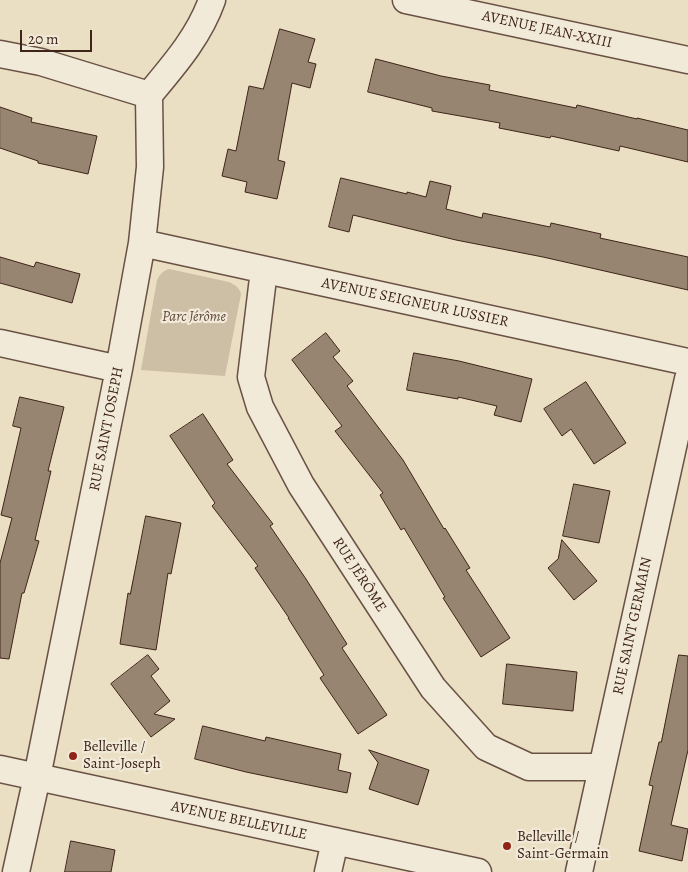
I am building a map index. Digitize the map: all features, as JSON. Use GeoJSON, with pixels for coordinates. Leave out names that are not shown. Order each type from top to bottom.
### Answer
{"type":"FeatureCollection","features":[{"type":"Feature","properties":{"kind":"street"},"geometry":{"type":"LineString","coordinates":[[0,54],[41,62],[149,95],[185,51],[206,15],[212,0]]}},
{"type":"Feature","properties":{"kind":"street","name":"AVENUE JEAN-XXIII"},"geometry":{"type":"LineString","coordinates":[[406,0],[688,60]]}},
{"type":"Feature","properties":{"kind":"street","name":"RUE SAINT JOSEPH"},"geometry":{"type":"LineString","coordinates":[[16,872],[38,777],[142,244],[150,167],[149,95]]}},
{"type":"Feature","properties":{"kind":"street","name":"AVENUE SEIGNEUR LUSSIER"},"geometry":{"type":"LineString","coordinates":[[142,244],[688,362]]}},
{"type":"Feature","properties":{"kind":"street","name":"RUE JÉRÔME"},"geometry":{"type":"LineString","coordinates":[[264,270],[251,378],[260,407],[301,485],[433,688],[486,747],[529,767],[602,767]]}},
{"type":"Feature","properties":{"kind":"street"},"geometry":{"type":"LineString","coordinates":[[0,343],[119,369]]}},
{"type":"Feature","properties":{"kind":"street","name":"RUE SAINT GERMAIN"},"geometry":{"type":"LineString","coordinates":[[579,872],[688,379]]}},
{"type":"Feature","properties":{"kind":"street","name":"AVENUE BELLEVILLE"},"geometry":{"type":"LineString","coordinates":[[0,769],[478,872]]}},
{"type":"Feature","properties":{"kind":"street"},"geometry":{"type":"LineString","coordinates":[[328,872],[335,841]]}},
{"type":"Feature","properties":{"kind":"green space","name":"Parc Jérôme"},"geometry":{"type":"Polygon","coordinates":[[[169,269],[229,282],[239,290],[241,294],[225,376],[141,370],[157,280],[162,273],[169,269]]]}},
{"type":"Feature","properties":{"kind":"building"},"geometry":{"type":"Polygon","coordinates":[[[280,29],[315,39],[308,62],[316,64],[310,88],[292,83],[278,160],[285,162],[277,199],[245,192],[247,182],[222,176],[228,149],[236,151],[249,86],[263,89],[280,29]]]}},
{"type":"Feature","properties":{"kind":"building"},"geometry":{"type":"Polygon","coordinates":[[[376,59],[441,76],[490,85],[489,90],[576,108],[577,105],[688,130],[688,162],[620,146],[619,151],[551,136],[550,138],[499,128],[500,123],[432,111],[432,108],[368,92],[376,59]]]}},
{"type":"Feature","properties":{"kind":"building"},"geometry":{"type":"Polygon","coordinates":[[[0,107],[32,118],[31,122],[97,136],[88,174],[38,163],[38,161],[0,148],[0,107]]]}},
{"type":"Feature","properties":{"kind":"building"},"geometry":{"type":"Polygon","coordinates":[[[341,178],[426,197],[430,181],[451,186],[446,209],[482,218],[483,213],[550,227],[551,223],[601,234],[600,238],[688,257],[688,290],[543,257],[456,240],[353,215],[349,232],[329,227],[341,178]]]}},
{"type":"Feature","properties":{"kind":"building"},"geometry":{"type":"Polygon","coordinates":[[[0,257],[34,267],[36,262],[80,274],[72,303],[0,283],[0,257]]]}},
{"type":"Feature","properties":{"kind":"building"},"geometry":{"type":"Polygon","coordinates":[[[326,333],[340,351],[333,357],[353,381],[347,386],[403,460],[444,529],[470,568],[466,570],[510,638],[481,657],[443,598],[445,597],[404,528],[401,530],[380,495],[383,493],[335,431],[342,426],[292,360],[326,333]]]}},
{"type":"Feature","properties":{"kind":"building"},"geometry":{"type":"Polygon","coordinates":[[[414,353],[459,361],[532,379],[521,422],[494,415],[497,406],[458,397],[458,399],[407,390],[414,353]]]}},
{"type":"Feature","properties":{"kind":"building"},"geometry":{"type":"Polygon","coordinates":[[[586,382],[626,443],[594,464],[571,429],[562,436],[544,409],[586,382]]]}},
{"type":"Feature","properties":{"kind":"building"},"geometry":{"type":"Polygon","coordinates":[[[20,397],[64,407],[48,471],[51,471],[35,540],[39,541],[24,593],[22,593],[9,659],[0,658],[0,563],[12,518],[1,515],[21,428],[13,426],[20,397]]]}},
{"type":"Feature","properties":{"kind":"building"},"geometry":{"type":"Polygon","coordinates":[[[203,414],[233,460],[227,464],[273,524],[270,526],[347,644],[342,648],[387,715],[358,734],[320,678],[324,675],[255,568],[258,566],[212,506],[215,503],[170,436],[203,414]]]}},
{"type":"Feature","properties":{"kind":"building"},"geometry":{"type":"Polygon","coordinates":[[[574,484],[610,491],[599,543],[563,536],[574,484]]]}},
{"type":"Feature","properties":{"kind":"building"},"geometry":{"type":"Polygon","coordinates":[[[146,516],[181,523],[171,574],[168,573],[156,650],[120,644],[128,593],[130,594],[146,516]]]}},
{"type":"Feature","properties":{"kind":"building"},"geometry":{"type":"Polygon","coordinates":[[[562,540],[597,581],[574,600],[548,568],[558,559],[562,540]]]}},
{"type":"Feature","properties":{"kind":"building"},"geometry":{"type":"Polygon","coordinates":[[[148,655],[159,669],[151,676],[170,701],[154,714],[175,719],[151,737],[111,684],[148,655]]]}},
{"type":"Feature","properties":{"kind":"building"},"geometry":{"type":"Polygon","coordinates":[[[679,655],[688,656],[688,750],[671,825],[688,829],[682,861],[639,851],[653,786],[649,785],[659,742],[661,742],[679,655]]]}},
{"type":"Feature","properties":{"kind":"building"},"geometry":{"type":"Polygon","coordinates":[[[507,664],[577,672],[573,711],[503,704],[507,664]]]}},
{"type":"Feature","properties":{"kind":"building"},"geometry":{"type":"Polygon","coordinates":[[[203,726],[265,741],[266,737],[341,754],[338,770],[351,773],[347,793],[246,772],[195,759],[203,726]]]}},
{"type":"Feature","properties":{"kind":"building"},"geometry":{"type":"Polygon","coordinates":[[[369,750],[429,770],[418,805],[369,789],[378,763],[369,750]]]}},
{"type":"Feature","properties":{"kind":"building"},"geometry":{"type":"Polygon","coordinates":[[[71,841],[115,850],[111,872],[65,872],[71,841]]]}},
{"type":"Feature","properties":{"kind":"place","name":"Belleville / Saint-Joseph"},"geometry":{"type":"Point","coordinates":[73,756]}},
{"type":"Feature","properties":{"kind":"place","name":"Belleville / Saint-Germain"},"geometry":{"type":"Point","coordinates":[507,846]}}]}
